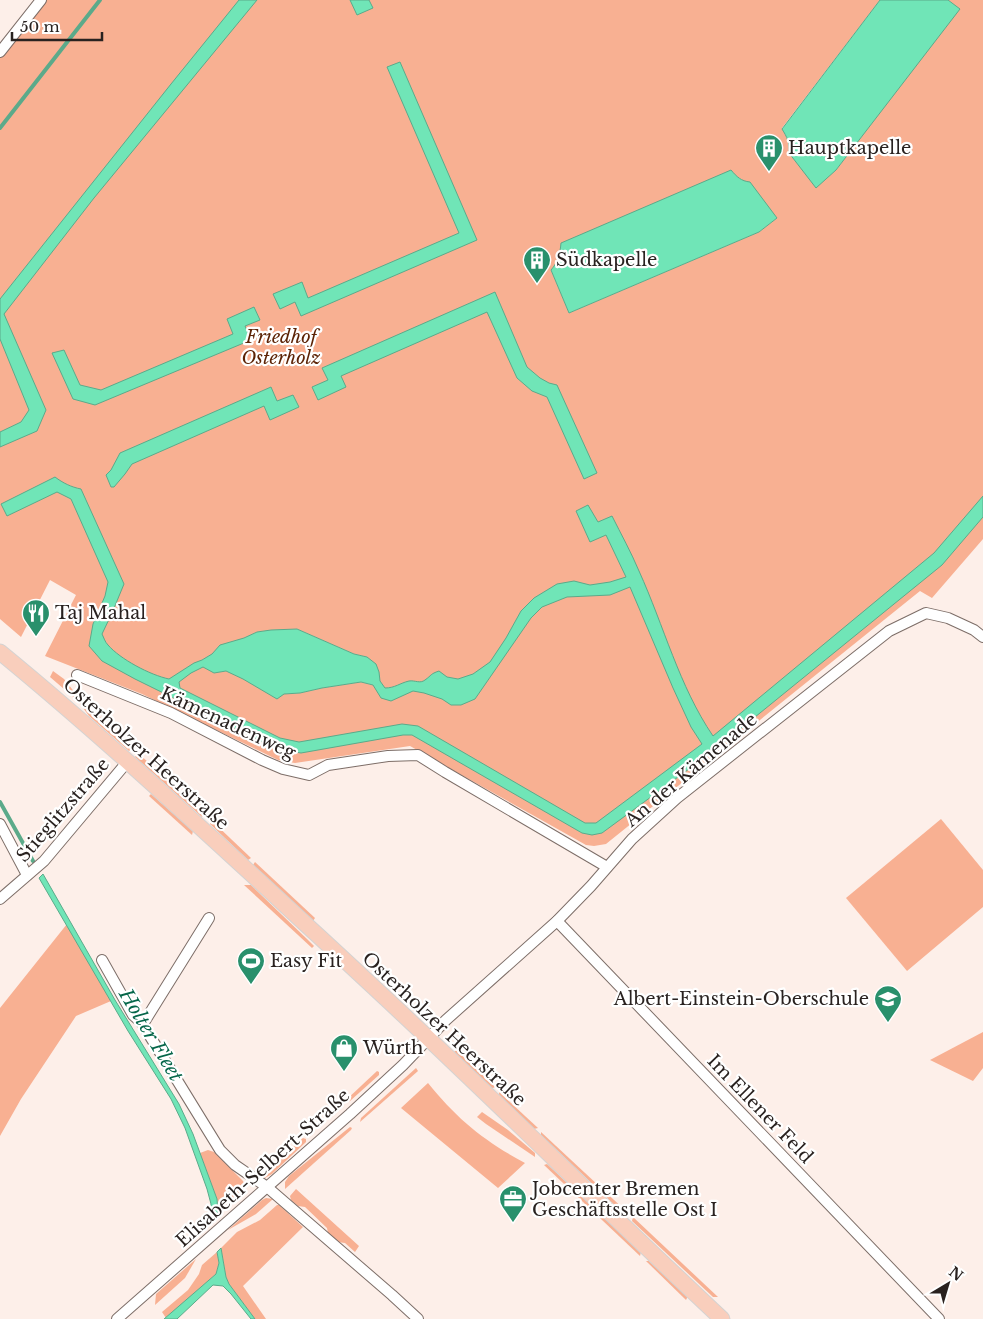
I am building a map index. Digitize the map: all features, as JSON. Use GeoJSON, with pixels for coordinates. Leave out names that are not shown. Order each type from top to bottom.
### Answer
{"type":"FeatureCollection","features":[{"type":"Feature","properties":{"kind":"main road","name":"Osterholzer Heerstraße"},"geometry":{"type":"LineString","coordinates":[[0,652],[128,761],[428,1039],[722,1319]]}},
{"type":"Feature","properties":{"kind":"street"},"geometry":{"type":"LineString","coordinates":[[0,52],[41,0]]}},
{"type":"Feature","properties":{"kind":"street","name":"An der Kämenade"},"geometry":{"type":"LineString","coordinates":[[428,1039],[446,1020],[557,920],[591,886],[632,839],[677,798],[889,631],[926,613],[948,618],[974,630],[983,637]]}},
{"type":"Feature","properties":{"kind":"street","name":"Kämenadenweg"},"geometry":{"type":"LineString","coordinates":[[77,675],[171,713],[283,769],[309,775],[328,765],[388,756],[418,755],[608,867]]}},
{"type":"Feature","properties":{"kind":"street","name":"Stieglitzstraße"},"geometry":{"type":"LineString","coordinates":[[0,899],[44,860],[128,761]]}},
{"type":"Feature","properties":{"kind":"street"},"geometry":{"type":"LineString","coordinates":[[0,824],[27,875]]}},
{"type":"Feature","properties":{"kind":"street"},"geometry":{"type":"LineString","coordinates":[[143,1024],[209,918]]}},
{"type":"Feature","properties":{"kind":"street","name":"Im Ellener Feld"},"geometry":{"type":"LineString","coordinates":[[557,920],[939,1319]]}},
{"type":"Feature","properties":{"kind":"street"},"geometry":{"type":"LineString","coordinates":[[102,960],[133,1015],[143,1024],[220,1150],[235,1165],[267,1187],[418,1319]]}},
{"type":"Feature","properties":{"kind":"street","name":"Elisabeth-Selbert-Straße"},"geometry":{"type":"LineString","coordinates":[[117,1319],[403,1065],[428,1039]]}},
{"type":"Feature","properties":{"kind":"green space","name":"Friedhof Osterholz"},"geometry":{"type":"Polygon","coordinates":[[[36,0],[880,0],[782,128],[788,140],[789,153],[816,187],[836,170],[959,9],[948,0],[983,0],[983,539],[932,598],[920,591],[606,844],[594,846],[586,845],[410,746],[295,763],[278,760],[142,694],[45,656],[76,595],[50,580],[21,637],[0,619],[0,47],[36,0]],[[737,177],[560,253],[557,263],[551,270],[569,313],[759,232],[777,218],[744,181],[737,177]],[[297,629],[257,632],[202,660],[214,673],[226,671],[284,694],[361,682],[373,685],[367,657],[354,654],[297,629]]]}},
{"type":"Feature","properties":{"kind":"green space"},"geometry":{"type":"Polygon","coordinates":[[[53,671],[64,679],[76,694],[132,748],[129,751],[89,716],[78,701],[50,677],[53,671]]]}},
{"type":"Feature","properties":{"kind":"green space"},"geometry":{"type":"Polygon","coordinates":[[[138,753],[205,814],[202,817],[135,757],[138,753]]]}},
{"type":"Feature","properties":{"kind":"green space"},"geometry":{"type":"Polygon","coordinates":[[[151,794],[193,831],[192,835],[149,796],[151,794]]]}},
{"type":"Feature","properties":{"kind":"green space"},"geometry":{"type":"Polygon","coordinates":[[[210,819],[251,858],[248,860],[210,824],[210,819]]]}},
{"type":"Feature","properties":{"kind":"green space"},"geometry":{"type":"Polygon","coordinates":[[[941,819],[983,870],[983,907],[907,971],[846,898],[941,819]]]}},
{"type":"Feature","properties":{"kind":"green space"},"geometry":{"type":"Polygon","coordinates":[[[255,862],[315,918],[313,921],[253,865],[255,862]]]}},
{"type":"Feature","properties":{"kind":"green space"},"geometry":{"type":"Polygon","coordinates":[[[244,885],[251,885],[314,946],[312,948],[244,885]]]}},
{"type":"Feature","properties":{"kind":"green space"},"geometry":{"type":"Polygon","coordinates":[[[67,924],[111,1001],[76,1016],[21,1099],[0,1136],[0,1008],[67,924]]]}},
{"type":"Feature","properties":{"kind":"green space"},"geometry":{"type":"Polygon","coordinates":[[[983,1032],[983,1068],[973,1081],[930,1060],[983,1032]]]}},
{"type":"Feature","properties":{"kind":"green space"},"geometry":{"type":"Polygon","coordinates":[[[456,1050],[495,1087],[491,1089],[453,1053],[456,1050]]]}},
{"type":"Feature","properties":{"kind":"green space"},"geometry":{"type":"Polygon","coordinates":[[[416,1068],[418,1071],[360,1122],[361,1118],[416,1068]]]}},
{"type":"Feature","properties":{"kind":"green space"},"geometry":{"type":"Polygon","coordinates":[[[377,1071],[379,1075],[350,1101],[345,1101],[377,1071]]]}},
{"type":"Feature","properties":{"kind":"green space"},"geometry":{"type":"Polygon","coordinates":[[[428,1083],[450,1108],[484,1138],[525,1163],[498,1188],[401,1108],[428,1083]]]}},
{"type":"Feature","properties":{"kind":"green space"},"geometry":{"type":"Polygon","coordinates":[[[499,1092],[538,1128],[534,1129],[499,1096],[499,1092]]]}},
{"type":"Feature","properties":{"kind":"green space"},"geometry":{"type":"Polygon","coordinates":[[[482,1112],[508,1130],[535,1153],[535,1157],[477,1117],[482,1112]]]}},
{"type":"Feature","properties":{"kind":"green space"},"geometry":{"type":"Polygon","coordinates":[[[350,1127],[352,1128],[351,1130],[285,1189],[285,1182],[289,1176],[350,1127]]]}},
{"type":"Feature","properties":{"kind":"green space"},"geometry":{"type":"Polygon","coordinates":[[[541,1132],[628,1213],[624,1214],[541,1135],[541,1132]]]}},
{"type":"Feature","properties":{"kind":"green space"},"geometry":{"type":"Polygon","coordinates":[[[303,1138],[306,1139],[306,1142],[272,1174],[265,1178],[262,1176],[263,1173],[303,1138]]]}},
{"type":"Feature","properties":{"kind":"green space"},"geometry":{"type":"Polygon","coordinates":[[[208,1150],[214,1152],[243,1181],[246,1187],[218,1214],[217,1199],[200,1153],[208,1150]]]}},
{"type":"Feature","properties":{"kind":"green space"},"geometry":{"type":"Polygon","coordinates":[[[547,1164],[641,1252],[640,1256],[544,1165],[547,1164]]]}},
{"type":"Feature","properties":{"kind":"green space"},"geometry":{"type":"Polygon","coordinates":[[[296,1189],[359,1246],[355,1252],[345,1243],[338,1242],[328,1233],[327,1228],[305,1207],[298,1206],[291,1200],[290,1196],[296,1189]]]}},
{"type":"Feature","properties":{"kind":"green space"},"geometry":{"type":"Polygon","coordinates":[[[266,1198],[273,1199],[256,1214],[228,1230],[262,1200],[266,1198]]]}},
{"type":"Feature","properties":{"kind":"green space"},"geometry":{"type":"Polygon","coordinates":[[[277,1205],[303,1227],[243,1286],[266,1319],[255,1319],[229,1284],[221,1248],[237,1232],[260,1220],[277,1205]]]}},
{"type":"Feature","properties":{"kind":"green space"},"geometry":{"type":"Polygon","coordinates":[[[633,1217],[718,1297],[713,1297],[632,1221],[633,1217]]]}},
{"type":"Feature","properties":{"kind":"green space"},"geometry":{"type":"Polygon","coordinates":[[[217,1252],[219,1263],[216,1274],[166,1318],[162,1312],[188,1290],[199,1274],[202,1265],[217,1252]]]}},
{"type":"Feature","properties":{"kind":"green space"},"geometry":{"type":"Polygon","coordinates":[[[196,1259],[185,1278],[155,1305],[156,1294],[196,1259]]]}},
{"type":"Feature","properties":{"kind":"green space"},"geometry":{"type":"Polygon","coordinates":[[[646,1261],[649,1261],[688,1296],[686,1300],[646,1261]]]}},
{"type":"Feature","properties":{"kind":"shaded area"},"geometry":{"type":"Polygon","coordinates":[[[239,0],[257,0],[94,198],[4,314],[46,410],[37,431],[0,447],[0,432],[21,422],[29,410],[0,339],[0,299],[239,0]]]}},
{"type":"Feature","properties":{"kind":"shaded area"},"geometry":{"type":"Polygon","coordinates":[[[350,0],[369,0],[373,8],[357,15],[350,0]]]}},
{"type":"Feature","properties":{"kind":"shaded area"},"geometry":{"type":"Polygon","coordinates":[[[880,0],[948,0],[960,9],[836,170],[816,188],[789,153],[788,140],[782,129],[880,0]]]}},
{"type":"Feature","properties":{"kind":"shaded area"},"geometry":{"type":"Polygon","coordinates":[[[400,62],[477,240],[301,316],[295,302],[280,309],[273,294],[302,282],[308,298],[459,233],[387,67],[400,62]]]}},
{"type":"Feature","properties":{"kind":"shaded area"},"geometry":{"type":"Polygon","coordinates":[[[731,170],[739,178],[750,182],[777,218],[759,232],[569,313],[551,270],[558,258],[561,243],[731,170]]]}},
{"type":"Feature","properties":{"kind":"shaded area"},"geometry":{"type":"Polygon","coordinates":[[[495,292],[527,367],[540,378],[557,385],[597,473],[584,479],[547,397],[532,391],[517,378],[487,312],[341,376],[346,387],[318,400],[312,387],[328,380],[322,368],[495,292]]]}},
{"type":"Feature","properties":{"kind":"shaded area"},"geometry":{"type":"Polygon","coordinates":[[[254,307],[260,320],[245,326],[251,340],[95,405],[73,399],[52,353],[64,350],[80,385],[101,390],[233,334],[227,319],[254,307]]]}},
{"type":"Feature","properties":{"kind":"shaded area"},"geometry":{"type":"Polygon","coordinates":[[[271,387],[277,401],[293,395],[299,407],[270,420],[264,406],[132,464],[114,487],[111,487],[106,475],[111,470],[120,453],[271,387]]]}},
{"type":"Feature","properties":{"kind":"shaded area"},"geometry":{"type":"Polygon","coordinates":[[[55,477],[81,489],[124,584],[102,634],[106,643],[113,650],[145,670],[169,679],[212,654],[220,645],[257,632],[297,629],[354,654],[367,657],[376,664],[380,681],[385,688],[409,681],[423,681],[439,671],[447,677],[458,679],[473,674],[490,662],[521,611],[534,598],[557,584],[574,581],[590,585],[626,577],[606,535],[590,542],[576,511],[588,505],[598,522],[612,516],[639,571],[681,676],[701,717],[713,736],[934,553],[983,496],[983,517],[942,565],[712,752],[602,833],[592,835],[582,833],[412,735],[301,753],[277,749],[102,661],[89,646],[93,624],[105,596],[108,582],[71,499],[57,492],[7,516],[1,504],[55,477]],[[630,587],[610,595],[567,597],[542,607],[531,618],[475,699],[461,705],[451,705],[442,699],[413,691],[391,701],[381,698],[373,685],[361,682],[284,694],[277,699],[226,671],[214,673],[203,667],[179,682],[180,688],[280,738],[299,742],[402,724],[418,726],[585,823],[596,823],[702,744],[691,727],[630,587]]]}},
{"type":"Feature","properties":{"kind":"shaded area"},"geometry":{"type":"Polygon","coordinates":[[[43,874],[115,1000],[179,1104],[193,1134],[217,1199],[218,1214],[210,1220],[211,1204],[207,1189],[185,1128],[171,1099],[128,1031],[39,878],[43,874]]]}},
{"type":"Feature","properties":{"kind":"shaded area"},"geometry":{"type":"Polygon","coordinates":[[[221,1248],[229,1284],[255,1319],[251,1319],[223,1286],[213,1285],[177,1319],[164,1319],[216,1274],[219,1263],[217,1252],[221,1248]]]}},
{"type":"Feature","properties":{"kind":"waterway"},"geometry":{"type":"LineString","coordinates":[[0,128],[100,0]]}},
{"type":"Feature","properties":{"kind":"waterway","name":"Holter Fleet"},"geometry":{"type":"LineString","coordinates":[[0,802],[33,861]]}},
{"type":"Feature","properties":{"kind":"place","name":"Hauptkapelle"},"geometry":{"type":"Point","coordinates":[769,172]}},
{"type":"Feature","properties":{"kind":"place","name":"Südkapelle"},"geometry":{"type":"Point","coordinates":[537,284]}},
{"type":"Feature","properties":{"kind":"place","name":"Taj Mahal"},"geometry":{"type":"Point","coordinates":[36,637]}},
{"type":"Feature","properties":{"kind":"place","name":"Easy Fit"},"geometry":{"type":"Point","coordinates":[251,985]}},
{"type":"Feature","properties":{"kind":"place","name":"Albert-Einstein-Oberschule"},"geometry":{"type":"Point","coordinates":[888,1023]}},
{"type":"Feature","properties":{"kind":"place","name":"Würth"},"geometry":{"type":"Point","coordinates":[344,1072]}},
{"type":"Feature","properties":{"kind":"place","name":"Jobcenter Bremen Geschäftsstelle Ost I"},"geometry":{"type":"Point","coordinates":[513,1223]}}]}
